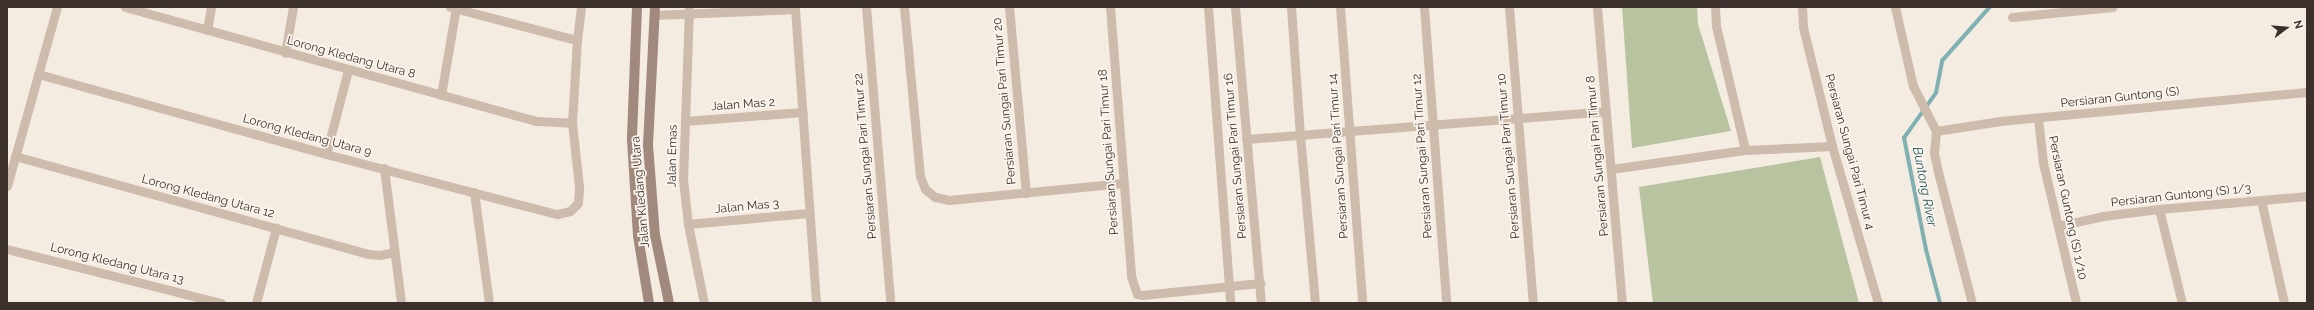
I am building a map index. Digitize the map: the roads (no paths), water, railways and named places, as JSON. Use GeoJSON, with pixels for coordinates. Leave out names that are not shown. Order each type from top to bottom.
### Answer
{"type":"FeatureCollection","features":[{"type":"Feature","properties":{"kind":"main road","name":"Jalan Kledang Utara"},"geometry":{"type":"LineString","coordinates":[[638,7],[632,140],[638,236],[650,303]]}},
{"type":"Feature","properties":{"kind":"main road","name":"Jalan Kledang Utara"},"geometry":{"type":"LineString","coordinates":[[654,11],[648,145],[655,235],[669,303]]}},
{"type":"Feature","properties":{"kind":"street"},"geometry":{"type":"LineString","coordinates":[[7,186],[57,7]]}},
{"type":"Feature","properties":{"kind":"street","name":"Lorong Kledang Utara 8"},"geometry":{"type":"LineString","coordinates":[[126,7],[284,53],[537,121],[572,123]]}},
{"type":"Feature","properties":{"kind":"street"},"geometry":{"type":"LineString","coordinates":[[207,30],[211,7]]}},
{"type":"Feature","properties":{"kind":"street"},"geometry":{"type":"LineString","coordinates":[[284,53],[293,7]]}},
{"type":"Feature","properties":{"kind":"street"},"geometry":{"type":"LineString","coordinates":[[572,123],[577,40],[581,7]]}},
{"type":"Feature","properties":{"kind":"street","name":"Persiaran Sungai Pari Timur 22"},"geometry":{"type":"LineString","coordinates":[[866,7],[890,302]]}},
{"type":"Feature","properties":{"kind":"street"},"geometry":{"type":"LineString","coordinates":[[904,7],[920,176],[925,189],[935,197],[949,200],[1123,183]]}},
{"type":"Feature","properties":{"kind":"street","name":"Persiaran Sungai Pari Timur 20"},"geometry":{"type":"LineString","coordinates":[[1009,7],[1026,193]]}},
{"type":"Feature","properties":{"kind":"street","name":"Persiaran Sungai Pari Timur 18"},"geometry":{"type":"LineString","coordinates":[[1110,7],[1130,276],[1137,294],[1142,295],[1230,286]]}},
{"type":"Feature","properties":{"kind":"street","name":"Persiaran Sungai Pari Timur 16"},"geometry":{"type":"LineString","coordinates":[[1208,7],[1230,286],[1230,303]]}},
{"type":"Feature","properties":{"kind":"street","name":"Persiaran Sungai Pari Timur 16"},"geometry":{"type":"LineString","coordinates":[[1235,7],[1261,303]]}},
{"type":"Feature","properties":{"kind":"street"},"geometry":{"type":"LineString","coordinates":[[1291,7],[1300,135],[1315,303]]}},
{"type":"Feature","properties":{"kind":"street","name":"Persiaran Sungai Pari Timur 14"},"geometry":{"type":"LineString","coordinates":[[1340,7],[1362,303]]}},
{"type":"Feature","properties":{"kind":"street","name":"Persiaran Sungai Pari Timur 12"},"geometry":{"type":"LineString","coordinates":[[1424,7],[1446,303]]}},
{"type":"Feature","properties":{"kind":"street","name":"Persiaran Sungai Pari Timur 10"},"geometry":{"type":"LineString","coordinates":[[1509,7],[1533,303]]}},
{"type":"Feature","properties":{"kind":"street","name":"Persiaran Sungai Pari Timur 8"},"geometry":{"type":"LineString","coordinates":[[1597,7],[1622,303]]}},
{"type":"Feature","properties":{"kind":"street"},"geometry":{"type":"LineString","coordinates":[[1715,7],[1716,26],[1746,150]]}},
{"type":"Feature","properties":{"kind":"street","name":"Persiaran Sungai Pari Timur 4"},"geometry":{"type":"LineString","coordinates":[[1802,7],[1803,26],[1832,146],[1878,303]]}},
{"type":"Feature","properties":{"kind":"street"},"geometry":{"type":"LineString","coordinates":[[1895,7],[1913,86],[1936,131],[1934,153],[1972,303]]}},
{"type":"Feature","properties":{"kind":"street"},"geometry":{"type":"LineString","coordinates":[[2012,17],[2113,7]]}},
{"type":"Feature","properties":{"kind":"street"},"geometry":{"type":"LineString","coordinates":[[441,95],[454,8],[577,40]]}},
{"type":"Feature","properties":{"kind":"street"},"geometry":{"type":"LineString","coordinates":[[654,11],[795,9],[816,303]]}},
{"type":"Feature","properties":{"kind":"street","name":"Jalan Emas"},"geometry":{"type":"LineString","coordinates":[[689,10],[683,179],[688,224],[704,303]]}},
{"type":"Feature","properties":{"kind":"street"},"geometry":{"type":"LineString","coordinates":[[326,154],[348,70]]}},
{"type":"Feature","properties":{"kind":"street","name":"Lorong Kledang Utara 9"},"geometry":{"type":"LineString","coordinates":[[38,74],[326,154],[557,214],[570,211],[578,203],[579,187],[572,123]]}},
{"type":"Feature","properties":{"kind":"street","name":"Persiaran Guntong (S)"},"geometry":{"type":"LineString","coordinates":[[1936,131],[2000,121],[2307,92]]}},
{"type":"Feature","properties":{"kind":"street"},"geometry":{"type":"LineString","coordinates":[[1246,139],[1606,110]]}},
{"type":"Feature","properties":{"kind":"street","name":"Jalan Mas 2"},"geometry":{"type":"LineString","coordinates":[[685,121],[803,112]]}},
{"type":"Feature","properties":{"kind":"street","name":"Persiaran Guntong (S) 1/10"},"geometry":{"type":"LineString","coordinates":[[2038,118],[2043,163],[2076,303]]}},
{"type":"Feature","properties":{"kind":"street"},"geometry":{"type":"LineString","coordinates":[[1611,169],[1746,150],[1832,146]]}},
{"type":"Feature","properties":{"kind":"street","name":"Lorong Kledang Utara 12"},"geometry":{"type":"LineString","coordinates":[[15,156],[368,254],[380,255],[394,252]]}},
{"type":"Feature","properties":{"kind":"street"},"geometry":{"type":"LineString","coordinates":[[384,168],[401,303]]}},
{"type":"Feature","properties":{"kind":"street"},"geometry":{"type":"LineString","coordinates":[[474,192],[489,303]]}},
{"type":"Feature","properties":{"kind":"street","name":"Persiaran Guntong (S) 1/3"},"geometry":{"type":"LineString","coordinates":[[2058,226],[2103,216],[2159,209],[2307,196]]}},
{"type":"Feature","properties":{"kind":"street"},"geometry":{"type":"LineString","coordinates":[[2261,200],[2284,303]]}},
{"type":"Feature","properties":{"kind":"street"},"geometry":{"type":"LineString","coordinates":[[2159,209],[2182,303]]}},
{"type":"Feature","properties":{"kind":"street","name":"Jalan Mas 3"},"geometry":{"type":"LineString","coordinates":[[688,224],[809,214]]}},
{"type":"Feature","properties":{"kind":"street"},"geometry":{"type":"LineString","coordinates":[[256,303],[276,228]]}},
{"type":"Feature","properties":{"kind":"street","name":"Lorong Kledang Utara 13"},"geometry":{"type":"LineString","coordinates":[[7,249],[221,303]]}},
{"type":"Feature","properties":{"kind":"street"},"geometry":{"type":"LineString","coordinates":[[1230,286],[1260,283]]}},
{"type":"Feature","properties":{"kind":"waterway","name":"Buntong River"},"geometry":{"type":"LineString","coordinates":[[1940,303],[1926,250],[1904,138],[1936,93],[1942,61],[1990,7]]}}]}
